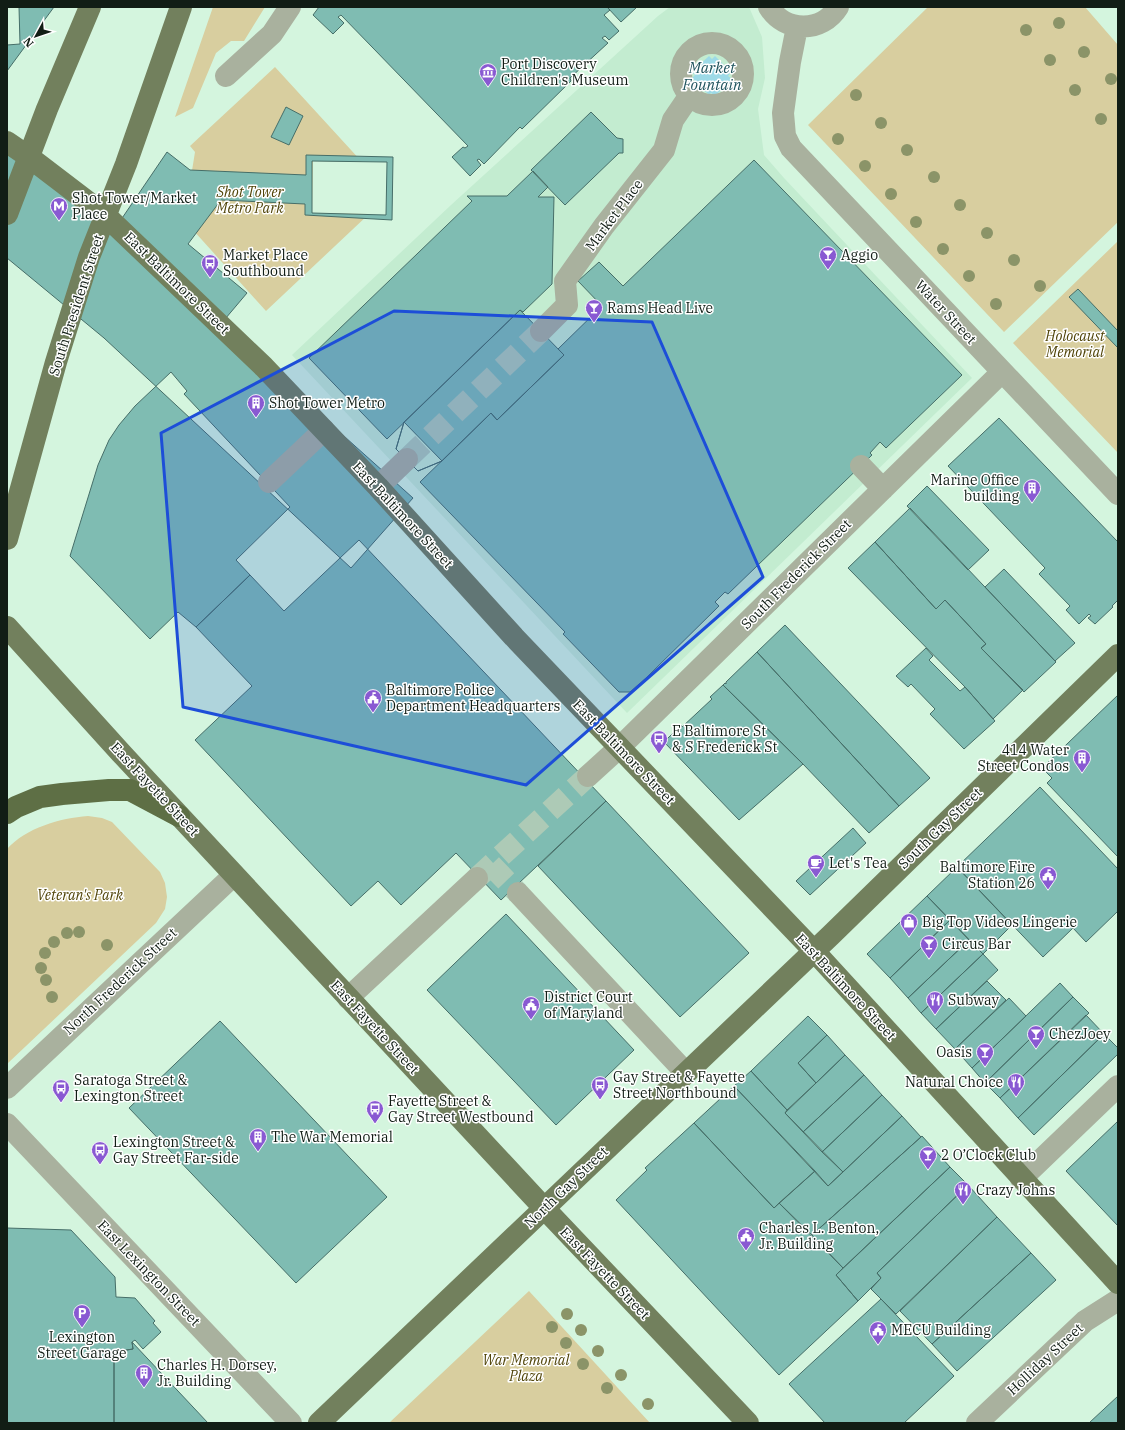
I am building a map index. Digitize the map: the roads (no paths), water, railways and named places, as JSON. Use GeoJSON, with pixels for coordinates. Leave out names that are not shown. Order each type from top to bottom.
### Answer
{"type":"FeatureCollection","features":[{"type":"Feature","properties":{"kind":"highway"},"geometry":{"type":"LineString","coordinates":[[7,813],[16,807],[40,797],[109,790],[130,790],[179,816]]}},
{"type":"Feature","properties":{"kind":"main road"},"geometry":{"type":"LineString","coordinates":[[7,214],[47,109],[90,7]]}},
{"type":"Feature","properties":{"kind":"main road","name":"South President Street"},"geometry":{"type":"LineString","coordinates":[[7,539],[56,362],[89,257],[126,164],[181,7]]}},
{"type":"Feature","properties":{"kind":"main road","name":"East Baltimore Street"},"geometry":{"type":"LineString","coordinates":[[7,142],[105,215],[264,367],[378,487],[514,637],[814,951],[1021,1179],[1118,1283]]}},
{"type":"Feature","properties":{"kind":"main road","name":"East Fayette Street"},"geometry":{"type":"LineString","coordinates":[[7,627],[179,816],[348,998],[748,1423]]}},
{"type":"Feature","properties":{"kind":"main road","name":"South Gay Street"},"geometry":{"type":"LineString","coordinates":[[814,951],[1118,655]]}},
{"type":"Feature","properties":{"kind":"main road","name":"North Gay Street"},"geometry":{"type":"LineString","coordinates":[[319,1423],[814,951]]}},
{"type":"Feature","properties":{"kind":"street"},"geometry":{"type":"LineString","coordinates":[[226,76],[272,34],[290,7]]}},
{"type":"Feature","properties":{"kind":"street"},"geometry":{"type":"LineString","coordinates":[[768,7],[777,18],[797,27],[809,27],[820,24],[830,17],[838,7]]}},
{"type":"Feature","properties":{"kind":"street","name":"Water Street"},"geometry":{"type":"LineString","coordinates":[[797,27],[783,113],[783,124],[791,148],[1118,494]]}},
{"type":"Feature","properties":{"kind":"street","name":"Market Place"},"geometry":{"type":"LineString","coordinates":[[540,331],[567,305],[564,281],[604,226],[664,150],[673,120],[690,95]]}},
{"type":"Feature","properties":{"kind":"street","name":"South Frederick Street"},"geometry":{"type":"LineString","coordinates":[[588,776],[620,747],[1002,372]]}},
{"type":"Feature","properties":{"kind":"street"},"geometry":{"type":"LineString","coordinates":[[269,482],[324,430]]}},
{"type":"Feature","properties":{"kind":"street"},"geometry":{"type":"LineString","coordinates":[[378,487],[407,459]]}},
{"type":"Feature","properties":{"kind":"street"},"geometry":{"type":"LineString","coordinates":[[861,466],[883,489]]}},
{"type":"Feature","properties":{"kind":"street","name":"North Frederick Street"},"geometry":{"type":"LineString","coordinates":[[7,1088],[234,874]]}},
{"type":"Feature","properties":{"kind":"street"},"geometry":{"type":"LineString","coordinates":[[348,998],[477,878]]}},
{"type":"Feature","properties":{"kind":"street"},"geometry":{"type":"LineString","coordinates":[[518,893],[686,1073]]}},
{"type":"Feature","properties":{"kind":"street"},"geometry":{"type":"LineString","coordinates":[[1021,1179],[1118,1086]]}},
{"type":"Feature","properties":{"kind":"street","name":"East Lexington Street"},"geometry":{"type":"LineString","coordinates":[[7,1124],[291,1423]]}},
{"type":"Feature","properties":{"kind":"street","name":"Holliday Street"},"geometry":{"type":"LineString","coordinates":[[977,1423],[1085,1321],[1118,1300]]}},
{"type":"Feature","properties":{"kind":"water","name":"Market Fountain"},"geometry":{"type":"Polygon","coordinates":[[[709,56],[712,59],[715,56],[731,72],[728,76],[732,79],[715,96],[711,93],[709,95],[692,78],[695,75],[692,72],[709,56]]]}},
{"type":"Feature","properties":{"kind":"tunnel"},"geometry":{"type":"LineString","coordinates":[[407,459],[541,331]]}},
{"type":"Feature","properties":{"kind":"tunnel"},"geometry":{"type":"LineString","coordinates":[[477,878],[588,776]]}},
{"type":"Feature","properties":{"kind":"tunnel"},"geometry":{"type":"LineString","coordinates":[[491,865],[518,893]]}},
{"type":"Feature","properties":{"kind":"place","name":"Port Discovery Children's Museum"},"geometry":{"type":"Point","coordinates":[488,87]}},
{"type":"Feature","properties":{"kind":"place","name":"Shot Tower/Market Place"},"geometry":{"type":"Point","coordinates":[59,221]}},
{"type":"Feature","properties":{"kind":"place","name":"Aggio"},"geometry":{"type":"Point","coordinates":[828,270]}},
{"type":"Feature","properties":{"kind":"place","name":"Market Place Southbound"},"geometry":{"type":"Point","coordinates":[210,278]}},
{"type":"Feature","properties":{"kind":"place","name":"Rams Head Live"},"geometry":{"type":"Point","coordinates":[594,323]}},
{"type":"Feature","properties":{"kind":"place","name":"Shot Tower Metro"},"geometry":{"type":"Point","coordinates":[256,418]}},
{"type":"Feature","properties":{"kind":"place","name":"Marine Office building"},"geometry":{"type":"Point","coordinates":[1032,503]}},
{"type":"Feature","properties":{"kind":"place","name":"Baltimore Police Department Headquarters"},"geometry":{"type":"Point","coordinates":[373,713]}},
{"type":"Feature","properties":{"kind":"place","name":"E Baltimore St & S Frederick St"},"geometry":{"type":"Point","coordinates":[659,754]}},
{"type":"Feature","properties":{"kind":"place","name":"414 Water Street Condos"},"geometry":{"type":"Point","coordinates":[1082,773]}},
{"type":"Feature","properties":{"kind":"place","name":"Let's Tea"},"geometry":{"type":"Point","coordinates":[816,878]}},
{"type":"Feature","properties":{"kind":"place","name":"Baltimore Fire Station 26"},"geometry":{"type":"Point","coordinates":[1048,890]}},
{"type":"Feature","properties":{"kind":"place","name":"Big Top Videos Lingerie"},"geometry":{"type":"Point","coordinates":[909,937]}},
{"type":"Feature","properties":{"kind":"place","name":"Circus Bar"},"geometry":{"type":"Point","coordinates":[929,959]}},
{"type":"Feature","properties":{"kind":"place","name":"Subway"},"geometry":{"type":"Point","coordinates":[935,1015]}},
{"type":"Feature","properties":{"kind":"place","name":"District Court of Maryland"},"geometry":{"type":"Point","coordinates":[531,1020]}},
{"type":"Feature","properties":{"kind":"place","name":"ChezJoey"},"geometry":{"type":"Point","coordinates":[1036,1049]}},
{"type":"Feature","properties":{"kind":"place","name":"Oasis"},"geometry":{"type":"Point","coordinates":[985,1067]}},
{"type":"Feature","properties":{"kind":"place","name":"Natural Choice"},"geometry":{"type":"Point","coordinates":[1016,1097]}},
{"type":"Feature","properties":{"kind":"place","name":"Gay Street & Fayette Street Northbound"},"geometry":{"type":"Point","coordinates":[600,1100]}},
{"type":"Feature","properties":{"kind":"place","name":"Saratoga Street & Lexington Street"},"geometry":{"type":"Point","coordinates":[61,1103]}},
{"type":"Feature","properties":{"kind":"place","name":"Fayette Street & Gay Street Westbound"},"geometry":{"type":"Point","coordinates":[375,1124]}},
{"type":"Feature","properties":{"kind":"place","name":"The War Memorial"},"geometry":{"type":"Point","coordinates":[258,1152]}},
{"type":"Feature","properties":{"kind":"place","name":"Lexington Street & Gay Street Far-side"},"geometry":{"type":"Point","coordinates":[100,1165]}},
{"type":"Feature","properties":{"kind":"place","name":"2 O’Clock Club"},"geometry":{"type":"Point","coordinates":[928,1170]}},
{"type":"Feature","properties":{"kind":"place","name":"Crazy Johns"},"geometry":{"type":"Point","coordinates":[963,1205]}},
{"type":"Feature","properties":{"kind":"place","name":"Charles L. Benton, Jr. Building"},"geometry":{"type":"Point","coordinates":[746,1251]}},
{"type":"Feature","properties":{"kind":"place","name":"Lexington Street Garage"},"geometry":{"type":"Point","coordinates":[82,1328]}},
{"type":"Feature","properties":{"kind":"place","name":"MECU Building"},"geometry":{"type":"Point","coordinates":[878,1345]}},
{"type":"Feature","properties":{"kind":"place","name":"Charles H. Dorsey, Jr. Building"},"geometry":{"type":"Point","coordinates":[144,1388]}},
{"type":"Feature","properties":{"kind":"park label","name":"Shot Tower Metro Park"},"geometry":{"type":"Point","coordinates":[250,200]}},
{"type":"Feature","properties":{"kind":"park label","name":"Holocaust Memorial"},"geometry":{"type":"Point","coordinates":[1075,344]}},
{"type":"Feature","properties":{"kind":"park label","name":"Veteran's Park"},"geometry":{"type":"Point","coordinates":[80,895]}},
{"type":"Feature","properties":{"kind":"park label","name":"War Memorial Plaza"},"geometry":{"type":"Point","coordinates":[526,1368]}}]}
